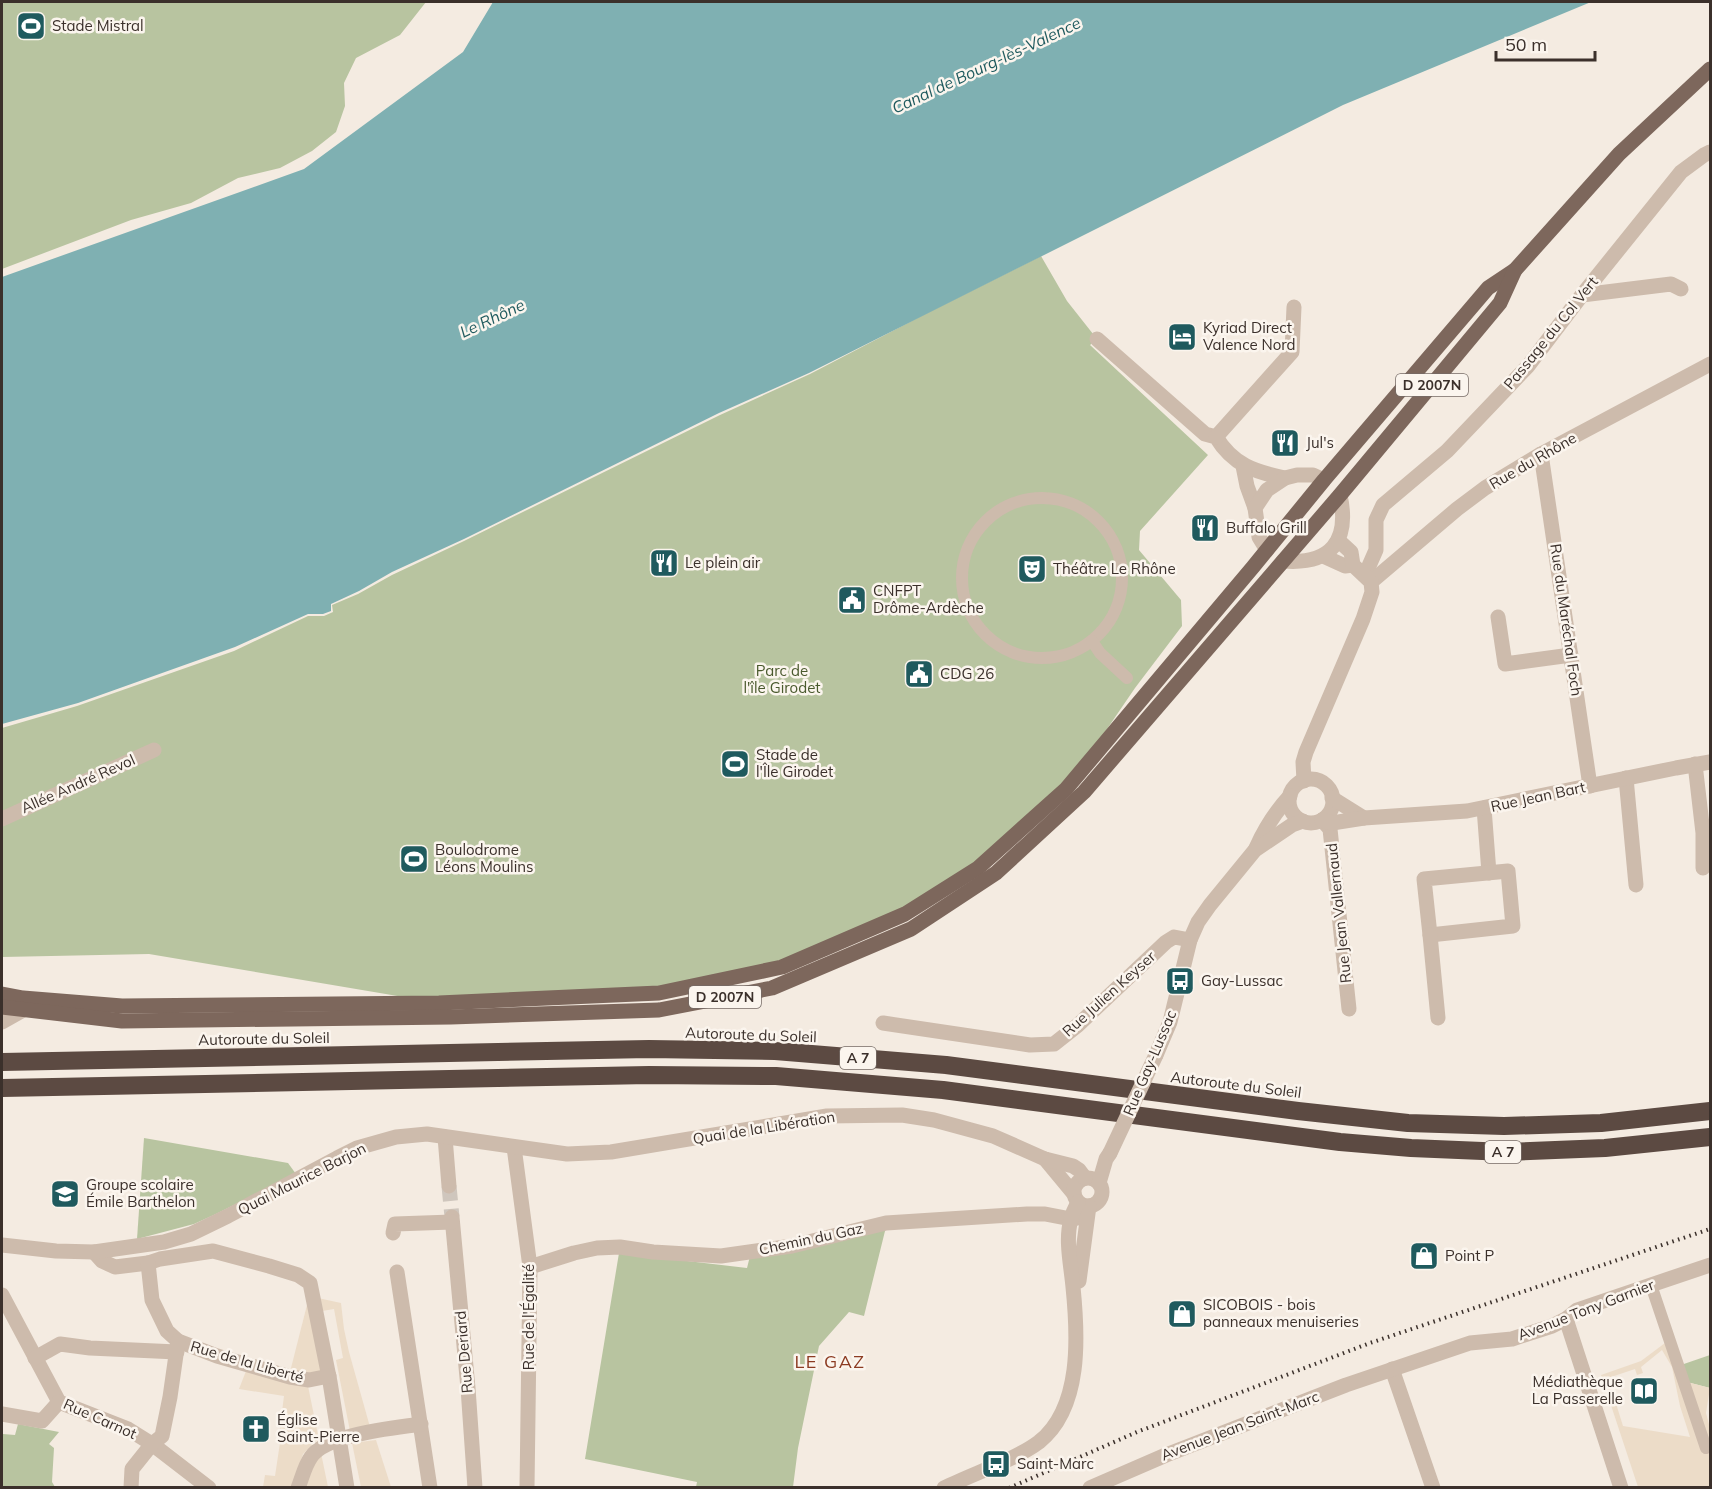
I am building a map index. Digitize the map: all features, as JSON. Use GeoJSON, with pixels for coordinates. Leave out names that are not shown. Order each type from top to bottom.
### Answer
{"type":"FeatureCollection","features":[{"type":"Feature","properties":{"kind":"highway","name":"Autoroute du Soleil"},"geometry":{"type":"LineString","coordinates":[[2,1062],[649,1049],[775,1051],[946,1065],[1408,1123],[1504,1126],[1590,1124],[1710,1111]]}},
{"type":"Feature","properties":{"kind":"highway","name":"A 7"},"geometry":{"type":"LineString","coordinates":[[2,1088],[649,1075],[776,1076],[943,1090],[1340,1142],[1411,1148],[1506,1152],[1605,1148],[1710,1137]]}},
{"type":"Feature","properties":{"kind":"main road","name":"D 2007N"},"geometry":{"type":"LineString","coordinates":[[2,994],[23,998],[122,1006],[439,1003],[659,993],[782,967],[905,914],[978,868],[1066,789],[1488,288],[1515,270],[1619,154],[1710,69]]}},
{"type":"Feature","properties":{"kind":"main road","name":"D 2007N"},"geometry":{"type":"LineString","coordinates":[[2,1006],[122,1021],[451,1017],[658,1010],[772,988],[911,929],[996,873],[1084,792],[1340,495],[1500,303],[1515,270]]}},
{"type":"Feature","properties":{"kind":"main road"},"geometry":{"type":"LineString","coordinates":[[1324,480],[1340,495]]}},
{"type":"Feature","properties":{"kind":"main road"},"geometry":{"type":"LineString","coordinates":[[1267,550],[1283,561]]}},
{"type":"Feature","properties":{"kind":"street","name":"Passage du Col Vert"},"geometry":{"type":"LineString","coordinates":[[1363,574],[1376,550],[1376,520],[1383,505],[1447,451],[1528,366],[1681,172],[1710,152]]}},
{"type":"Feature","properties":{"kind":"street"},"geometry":{"type":"LineString","coordinates":[[1582,295],[1671,284],[1681,289]]}},
{"type":"Feature","properties":{"kind":"street"},"geometry":{"type":"LineString","coordinates":[[1216,437],[1292,352],[1294,307]]}},
{"type":"Feature","properties":{"kind":"street"},"geometry":{"type":"LineString","coordinates":[[1098,339],[1205,434],[1216,437],[1223,449],[1243,466],[1285,478],[1307,474],[1324,480]]}},
{"type":"Feature","properties":{"kind":"street","name":"Rue du Rhône"},"geometry":{"type":"LineString","coordinates":[[1363,574],[1479,492],[1541,454],[1710,364]]}},
{"type":"Feature","properties":{"kind":"street","name":"Rue du Maréchal Foch"},"geometry":{"type":"LineString","coordinates":[[1541,454],[1590,786]]}},
{"type":"Feature","properties":{"kind":"street"},"geometry":{"type":"LineString","coordinates":[[1243,466],[1255,508],[1259,537],[1267,550]]}},
{"type":"Feature","properties":{"kind":"street"},"geometry":{"type":"LineString","coordinates":[[1255,508],[1267,490],[1285,478]]}},
{"type":"Feature","properties":{"kind":"street"},"geometry":{"type":"LineString","coordinates":[[1283,561],[1300,563],[1311,561],[1332,549],[1343,525],[1340,495]]}},
{"type":"Feature","properties":{"kind":"street"},"geometry":{"type":"LineString","coordinates":[[1048,498],[1074,504],[1096,518],[1113,539],[1120,560],[1122,583],[1118,605],[1107,624],[1092,641],[1060,656],[1043,658],[1023,655],[1004,648],[988,637],[976,622],[967,605],[963,586],[963,567],[968,549],[980,527],[999,510],[1021,500],[1048,498]]}},
{"type":"Feature","properties":{"kind":"street"},"geometry":{"type":"LineString","coordinates":[[1304,781],[1303,762],[1363,619],[1372,592],[1351,552],[1338,540]]}},
{"type":"Feature","properties":{"kind":"street"},"geometry":{"type":"LineString","coordinates":[[1323,556],[1363,574]]}},
{"type":"Feature","properties":{"kind":"street"},"geometry":{"type":"LineString","coordinates":[[1498,617],[1505,664],[1571,655]]}},
{"type":"Feature","properties":{"kind":"street"},"geometry":{"type":"LineString","coordinates":[[1092,641],[1126,678]]}},
{"type":"Feature","properties":{"kind":"street","name":"Allée André Revol"},"geometry":{"type":"LineString","coordinates":[[2,819],[154,750]]}},
{"type":"Feature","properties":{"kind":"street"},"geometry":{"type":"LineString","coordinates":[[1703,763],[1703,868]]}},
{"type":"Feature","properties":{"kind":"street","name":"Rue Jean Bart"},"geometry":{"type":"LineString","coordinates":[[1322,820],[1332,823],[1364,818],[1452,813],[1703,763]]}},
{"type":"Feature","properties":{"kind":"street"},"geometry":{"type":"LineString","coordinates":[[1626,778],[1636,885]]}},
{"type":"Feature","properties":{"kind":"street"},"geometry":{"type":"LineString","coordinates":[[1255,850],[1276,810],[1290,796],[1295,787],[1304,781],[1322,782],[1329,789],[1332,798],[1331,811],[1322,820],[1303,821],[1292,811],[1290,796]]}},
{"type":"Feature","properties":{"kind":"street"},"geometry":{"type":"LineString","coordinates":[[1332,798],[1364,818]]}},
{"type":"Feature","properties":{"kind":"street"},"geometry":{"type":"LineString","coordinates":[[1484,808],[1489,873]]}},
{"type":"Feature","properties":{"kind":"street","name":"Rue Jean Vallernaud"},"geometry":{"type":"LineString","coordinates":[[1322,820],[1330,829],[1349,1010]]}},
{"type":"Feature","properties":{"kind":"street"},"geometry":{"type":"LineString","coordinates":[[1255,850],[1303,821]]}},
{"type":"Feature","properties":{"kind":"street","name":"Rue Gay-Lussac"},"geometry":{"type":"LineString","coordinates":[[1091,1180],[1108,1156],[1170,1022],[1190,940],[1198,922],[1255,850]]}},
{"type":"Feature","properties":{"kind":"street"},"geometry":{"type":"LineString","coordinates":[[1430,935],[1514,926],[1508,871],[1424,879],[1438,1018]]}},
{"type":"Feature","properties":{"kind":"street","name":"Rue Julien Keyser"},"geometry":{"type":"LineString","coordinates":[[883,1023],[1030,1045],[1054,1044],[1166,942],[1174,937],[1190,940]]}},
{"type":"Feature","properties":{"kind":"street"},"geometry":{"type":"LineString","coordinates":[[2,1022],[25,1009]]}},
{"type":"Feature","properties":{"kind":"street","name":"Quai de la Libération"},"geometry":{"type":"LineString","coordinates":[[514,1147],[567,1154],[612,1152],[827,1116],[890,1115],[934,1119],[966,1127],[993,1136],[1045,1160],[1073,1166],[1091,1180]]}},
{"type":"Feature","properties":{"kind":"street","name":"Quai Maurice Barjon"},"geometry":{"type":"LineString","coordinates":[[2,1245],[56,1251],[94,1252],[164,1242],[191,1234],[239,1211],[337,1158],[396,1137],[427,1134],[514,1147]]}},
{"type":"Feature","properties":{"kind":"street"},"geometry":{"type":"LineString","coordinates":[[445,1137],[449,1186]]}},
{"type":"Feature","properties":{"kind":"street","name":"Rue de l'Égalité"},"geometry":{"type":"LineString","coordinates":[[514,1147],[530,1267],[526,1488]]}},
{"type":"Feature","properties":{"kind":"street","name":"Quai de la Libération"},"geometry":{"type":"LineString","coordinates":[[1045,1160],[1080,1201]]}},
{"type":"Feature","properties":{"kind":"street"},"geometry":{"type":"LineString","coordinates":[[944,1488],[1023,1451],[1039,1441],[1051,1429],[1064,1406],[1074,1372],[1076,1345],[1080,1201],[1076,1186],[1078,1182],[1091,1180],[1102,1190],[1096,1203],[1080,1201]]}},
{"type":"Feature","properties":{"kind":"street"},"geometry":{"type":"LineString","coordinates":[[1076,1311],[1069,1240],[1071,1219],[1080,1201]]}},
{"type":"Feature","properties":{"kind":"street","name":"Chemin du Gaz"},"geometry":{"type":"LineString","coordinates":[[530,1267],[597,1248],[620,1247],[653,1252],[721,1256],[792,1246],[886,1223],[1027,1214],[1071,1219]]}},
{"type":"Feature","properties":{"kind":"street","name":"Rue Deriard"},"geometry":{"type":"LineString","coordinates":[[393,1233],[395,1224],[452,1220],[475,1488]]}},
{"type":"Feature","properties":{"kind":"street"},"geometry":{"type":"LineString","coordinates":[[94,1252],[102,1261],[115,1267],[213,1251],[269,1266],[304,1278],[310,1283],[329,1377],[347,1488]]}},
{"type":"Feature","properties":{"kind":"street","name":"Rue de la Liberté"},"geometry":{"type":"LineString","coordinates":[[148,1263],[152,1299],[167,1331],[178,1347],[290,1377],[309,1380],[329,1377]]}},
{"type":"Feature","properties":{"kind":"street","name":"Avenue Tony Garnier"},"geometry":{"type":"LineString","coordinates":[[1392,1370],[1470,1343],[1512,1339],[1552,1326],[1577,1310],[1710,1265]]}},
{"type":"Feature","properties":{"kind":"street"},"geometry":{"type":"LineString","coordinates":[[397,1272],[430,1488]]}},
{"type":"Feature","properties":{"kind":"street"},"geometry":{"type":"LineString","coordinates":[[1651,1285],[1706,1449]]}},
{"type":"Feature","properties":{"kind":"street","name":"Rue Carnot"},"geometry":{"type":"LineString","coordinates":[[2,1295],[59,1402],[128,1429],[152,1444],[209,1488]]}},
{"type":"Feature","properties":{"kind":"street"},"geometry":{"type":"LineString","coordinates":[[1566,1319],[1622,1488]]}},
{"type":"Feature","properties":{"kind":"street"},"geometry":{"type":"LineString","coordinates":[[35,1358],[60,1344],[90,1348],[178,1347],[162,1436],[152,1444],[132,1469],[130,1488]]}},
{"type":"Feature","properties":{"kind":"street"},"geometry":{"type":"LineString","coordinates":[[1392,1370],[1433,1488]]}},
{"type":"Feature","properties":{"kind":"street","name":"Avenue Jean Saint-Marc"},"geometry":{"type":"LineString","coordinates":[[1090,1488],[1166,1455],[1346,1385],[1392,1370]]}},
{"type":"Feature","properties":{"kind":"street"},"geometry":{"type":"LineString","coordinates":[[2,1414],[42,1421],[59,1402]]}},
{"type":"Feature","properties":{"kind":"street"},"geometry":{"type":"LineString","coordinates":[[298,1488],[310,1457],[323,1445],[374,1432],[421,1424]]}},
{"type":"Feature","properties":{"kind":"green space"},"geometry":{"type":"Polygon","coordinates":[[[2,2],[426,2],[400,35],[356,58],[344,83],[345,106],[336,132],[312,151],[280,168],[238,178],[191,203],[131,220],[2,269],[2,2]]]}},
{"type":"Feature","properties":{"kind":"green space","name":"Parc de l'île Girodet"},"geometry":{"type":"Polygon","coordinates":[[[1041,256],[1067,301],[1097,339],[1090,345],[1208,455],[1140,531],[1139,550],[1181,600],[1182,626],[1135,688],[1066,789],[978,868],[905,914],[782,967],[659,993],[439,1003],[149,954],[2,957],[2,728],[77,706],[234,651],[308,616],[324,616],[333,612],[332,605],[720,415],[810,374],[1041,256]]]}},
{"type":"Feature","properties":{"kind":"green space"},"geometry":{"type":"Polygon","coordinates":[[[144,1138],[288,1163],[296,1174],[194,1224],[137,1239],[144,1138]]]}},
{"type":"Feature","properties":{"kind":"green space"},"geometry":{"type":"Polygon","coordinates":[[[886,1227],[864,1316],[849,1312],[819,1346],[798,1448],[793,1487],[696,1487],[697,1482],[585,1459],[619,1253],[747,1268],[750,1256],[886,1227]]]}},
{"type":"Feature","properties":{"kind":"green space"},"geometry":{"type":"Polygon","coordinates":[[[1710,1355],[1710,1388],[1683,1381],[1678,1366],[1710,1355]]]}},
{"type":"Feature","properties":{"kind":"green space"},"geometry":{"type":"Polygon","coordinates":[[[18,1424],[59,1432],[49,1444],[54,1448],[52,1482],[55,1487],[2,1488],[3,1434],[15,1435],[18,1424]]]}},
{"type":"Feature","properties":{"kind":"shaded area"},"geometry":{"type":"Polygon","coordinates":[[[309,1297],[324,1371],[304,1375],[290,1372],[309,1297]]]}},
{"type":"Feature","properties":{"kind":"shaded area"},"geometry":{"type":"Polygon","coordinates":[[[318,1298],[341,1303],[349,1352],[370,1427],[350,1431],[336,1360],[343,1358],[334,1309],[322,1311],[318,1298]]]}},
{"type":"Feature","properties":{"kind":"shaded area"},"geometry":{"type":"Polygon","coordinates":[[[1669,1340],[1683,1381],[1710,1388],[1706,1413],[1710,1428],[1710,1487],[1638,1487],[1601,1375],[1641,1361],[1669,1340]],[[1662,1350],[1641,1367],[1643,1373],[1637,1375],[1635,1369],[1608,1378],[1623,1426],[1690,1437],[1680,1406],[1672,1367],[1662,1350]]]}},
{"type":"Feature","properties":{"kind":"shaded area"},"geometry":{"type":"Polygon","coordinates":[[[246,1371],[308,1386],[319,1440],[303,1454],[293,1487],[263,1487],[265,1475],[275,1476],[284,1396],[239,1389],[246,1371]]]}},
{"type":"Feature","properties":{"kind":"shaded area"},"geometry":{"type":"Polygon","coordinates":[[[376,1440],[391,1487],[361,1487],[352,1443],[376,1440]]]}},
{"type":"Feature","properties":{"kind":"shaded area"},"geometry":{"type":"Polygon","coordinates":[[[321,1453],[328,1487],[305,1488],[311,1466],[321,1453]]]}},
{"type":"Feature","properties":{"kind":"water"},"geometry":{"type":"Polygon","coordinates":[[[493,2],[1591,2],[1343,105],[809,373],[719,413],[464,539],[392,572],[331,604],[331,611],[323,614],[308,614],[235,647],[78,703],[2,724],[2,277],[304,169],[463,52],[493,2]]]}},
{"type":"Feature","properties":{"kind":"tunnel"},"geometry":{"type":"LineString","coordinates":[[449,1186],[452,1217]]}},
{"type":"Feature","properties":{"kind":"railway"},"geometry":{"type":"LineString","coordinates":[[1009,1488],[1137,1432],[1370,1343],[1710,1229]]}},
{"type":"Feature","properties":{"kind":"place","name":"Stade Mistral"},"geometry":{"type":"Point","coordinates":[31,26]}},
{"type":"Feature","properties":{"kind":"place","name":"Kyriad Direct Valence Nord"},"geometry":{"type":"Point","coordinates":[1182,337]}},
{"type":"Feature","properties":{"kind":"place","name":"Jul's"},"geometry":{"type":"Point","coordinates":[1285,443]}},
{"type":"Feature","properties":{"kind":"place","name":"Buffalo Grill"},"geometry":{"type":"Point","coordinates":[1205,528]}},
{"type":"Feature","properties":{"kind":"place","name":"Le plein air"},"geometry":{"type":"Point","coordinates":[664,563]}},
{"type":"Feature","properties":{"kind":"place","name":"Théâtre Le Rhône"},"geometry":{"type":"Point","coordinates":[1032,569]}},
{"type":"Feature","properties":{"kind":"place","name":"CNFPT Drôme-Ardèche"},"geometry":{"type":"Point","coordinates":[852,600]}},
{"type":"Feature","properties":{"kind":"place","name":"CDG 26"},"geometry":{"type":"Point","coordinates":[919,674]}},
{"type":"Feature","properties":{"kind":"place","name":"Stade de l'Île Girodet"},"geometry":{"type":"Point","coordinates":[735,764]}},
{"type":"Feature","properties":{"kind":"place","name":"Boulodrome Léons Moulins"},"geometry":{"type":"Point","coordinates":[414,859]}},
{"type":"Feature","properties":{"kind":"place","name":"Gay-Lussac"},"geometry":{"type":"Point","coordinates":[1180,981]}},
{"type":"Feature","properties":{"kind":"place","name":"Groupe scolaire Émile Barthelon"},"geometry":{"type":"Point","coordinates":[65,1194]}},
{"type":"Feature","properties":{"kind":"place","name":"Point P"},"geometry":{"type":"Point","coordinates":[1424,1256]}},
{"type":"Feature","properties":{"kind":"place","name":"SICOBOIS - bois panneaux menuiseries"},"geometry":{"type":"Point","coordinates":[1182,1314]}},
{"type":"Feature","properties":{"kind":"place","name":"Médiathèque La Passerelle"},"geometry":{"type":"Point","coordinates":[1644,1391]}},
{"type":"Feature","properties":{"kind":"place","name":"Église Saint-Pierre"},"geometry":{"type":"Point","coordinates":[256,1429]}},
{"type":"Feature","properties":{"kind":"place","name":"Saint-Marc"},"geometry":{"type":"Point","coordinates":[996,1464]}},
{"type":"Feature","properties":{"kind":"district","name":"LE GAZ"},"geometry":{"type":"Point","coordinates":[830,1362]}},
{"type":"Feature","properties":{"kind":"water label","name":"Canal de Bourg-lès-Valence"},"geometry":{"type":"Point","coordinates":[986,65]}},
{"type":"Feature","properties":{"kind":"water label","name":"Le Rhône"},"geometry":{"type":"Point","coordinates":[492,318]}}]}
